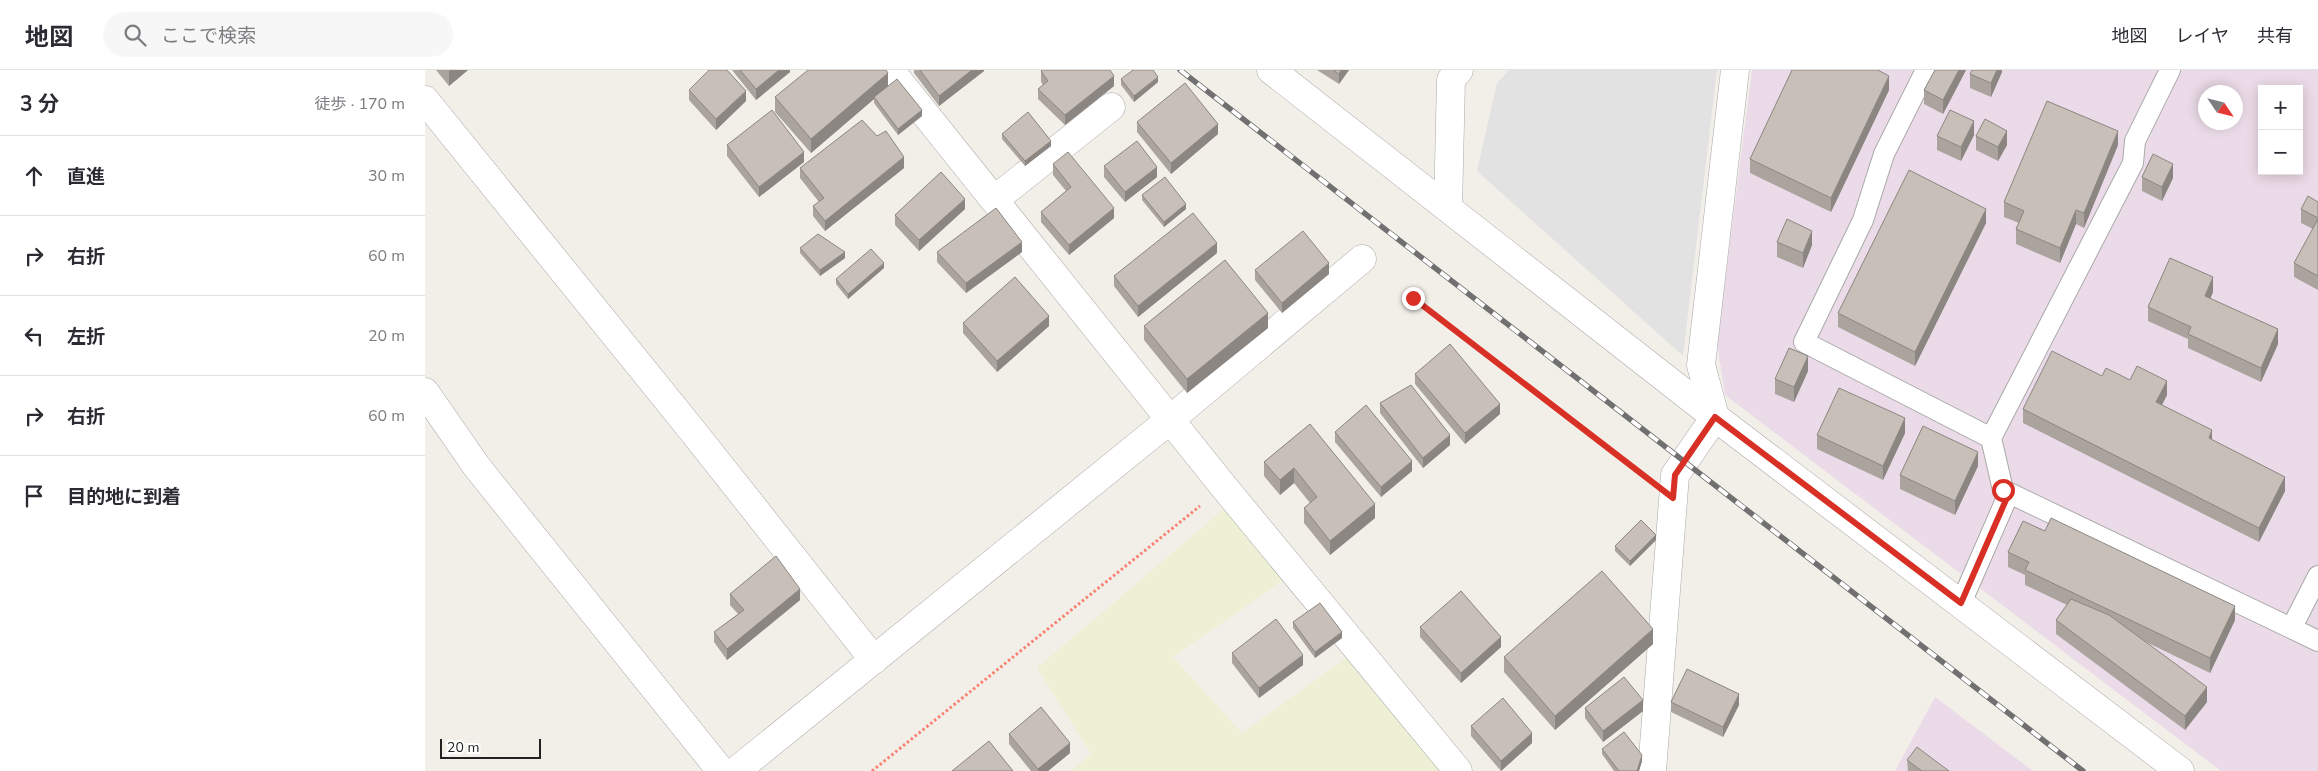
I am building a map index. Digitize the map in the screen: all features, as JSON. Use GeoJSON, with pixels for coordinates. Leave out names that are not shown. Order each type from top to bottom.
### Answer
{"type":"FeatureCollection","features":[{"type":"Feature","properties":{"kind":"street"},"geometry":{"type":"LineString","coordinates":[[890,70],[1224,487],[1458,771]]}},
{"type":"Feature","properties":{"kind":"street"},"geometry":{"type":"LineString","coordinates":[[1271,70],[1715,417],[2180,771]]}},
{"type":"Feature","properties":{"kind":"street"},"geometry":{"type":"LineString","coordinates":[[1653,771],[1675,475],[1715,417],[1701,365],[1735,70]]}},
{"type":"Feature","properties":{"kind":"street"},"geometry":{"type":"LineString","coordinates":[[1448,208],[1449,73]]}},
{"type":"Feature","properties":{"kind":"street"},"geometry":{"type":"LineString","coordinates":[[425,100],[697,436],[873,660]]}},
{"type":"Feature","properties":{"kind":"street"},"geometry":{"type":"LineString","coordinates":[[994,200],[1111,107]]}},
{"type":"Feature","properties":{"kind":"street"},"geometry":{"type":"LineString","coordinates":[[736,771],[1171,419],[1362,259]]}},
{"type":"Feature","properties":{"kind":"street"},"geometry":{"type":"LineString","coordinates":[[425,392],[477,467],[721,771]]}},
{"type":"Feature","properties":{"kind":"lane"},"geometry":{"type":"LineString","coordinates":[[1926,70],[1884,154],[1863,220],[1804,342],[1991,438]]}},
{"type":"Feature","properties":{"kind":"lane"},"geometry":{"type":"LineString","coordinates":[[2170,70],[2135,141],[2133,163],[1991,438],[2003,490],[2318,641]]}},
{"type":"Feature","properties":{"kind":"lane"},"geometry":{"type":"LineString","coordinates":[[1961,603],[2009,493]]}},
{"type":"Feature","properties":{"kind":"lane"},"geometry":{"type":"LineString","coordinates":[[2292,627],[2318,576]]}},
{"type":"Feature","properties":{"kind":"path"},"geometry":{"type":"LineString","coordinates":[[1413,298],[1673,498]]}},
{"type":"Feature","properties":{"kind":"path"},"geometry":{"type":"LineString","coordinates":[[872,771],[1224,487]]}},
{"type":"Feature","properties":{"kind":"shaded area"},"geometry":{"type":"Polygon","coordinates":[[[1509,70],[1717,70],[1683,356],[1477,171],[1497,83],[1509,70]]]}},
{"type":"Feature","properties":{"kind":"shaded area"},"geometry":{"type":"Polygon","coordinates":[[[1752,70],[2318,70],[2318,771],[2221,771],[1725,395],[1717,343],[1752,70]]]}},
{"type":"Feature","properties":{"kind":"shaded area"},"geometry":{"type":"Polygon","coordinates":[[[1935,697],[2033,771],[1895,771],[1935,697]]]}},
{"type":"Feature","properties":{"kind":"green space"},"geometry":{"type":"Polygon","coordinates":[[[1224,509],[1284,580],[1173,657],[1242,733],[1346,658],[1440,771],[1071,771],[1091,754],[1037,668],[1224,509]]]}},
{"type":"Feature","properties":{"kind":"building"},"geometry":{"type":"Polygon","coordinates":[[[709,70],[727,70],[746,91],[716,119],[689,90],[709,70]]]}},
{"type":"Feature","properties":{"kind":"building"},"geometry":{"type":"Polygon","coordinates":[[[740,70],[779,70],[756,89],[740,70]]]}},
{"type":"Feature","properties":{"kind":"building"},"geometry":{"type":"Polygon","coordinates":[[[808,70],[886,70],[888,73],[811,139],[775,97],[808,70]]]}},
{"type":"Feature","properties":{"kind":"building"},"geometry":{"type":"Polygon","coordinates":[[[920,70],[972,70],[939,96],[920,70]]]}},
{"type":"Feature","properties":{"kind":"building"},"geometry":{"type":"Polygon","coordinates":[[[1042,70],[1110,70],[1114,76],[1065,115],[1038,89],[1048,81],[1042,70]]]}},
{"type":"Feature","properties":{"kind":"building"},"geometry":{"type":"Polygon","coordinates":[[[1133,70],[1153,70],[1158,77],[1134,96],[1121,79],[1133,70]]]}},
{"type":"Feature","properties":{"kind":"building"},"geometry":{"type":"Polygon","coordinates":[[[1333,70],[1341,70],[1339,74],[1333,70]]]}},
{"type":"Feature","properties":{"kind":"building"},"geometry":{"type":"Polygon","coordinates":[[[1792,70],[1878,70],[1889,76],[1831,198],[1750,159],[1792,70]]]}},
{"type":"Feature","properties":{"kind":"building"},"geometry":{"type":"Polygon","coordinates":[[[1935,70],[1959,70],[1943,100],[1924,90],[1935,70]]]}},
{"type":"Feature","properties":{"kind":"building"},"geometry":{"type":"Polygon","coordinates":[[[1972,70],[1997,70],[1991,83],[1970,74],[1972,70]]]}},
{"type":"Feature","properties":{"kind":"building"},"geometry":{"type":"Polygon","coordinates":[[[897,79],[922,110],[898,129],[874,97],[897,79]]]}},
{"type":"Feature","properties":{"kind":"building"},"geometry":{"type":"Polygon","coordinates":[[[1185,83],[1218,124],[1171,163],[1137,122],[1185,83]]]}},
{"type":"Feature","properties":{"kind":"building"},"geometry":{"type":"Polygon","coordinates":[[[2047,101],[2118,131],[2084,213],[2076,210],[2060,248],[2016,229],[2024,211],[2004,202],[2047,101]]]}},
{"type":"Feature","properties":{"kind":"building"},"geometry":{"type":"Polygon","coordinates":[[[772,110],[804,152],[759,187],[727,145],[772,110]]]}},
{"type":"Feature","properties":{"kind":"building"},"geometry":{"type":"Polygon","coordinates":[[[1950,110],[1974,121],[1961,147],[1937,136],[1950,110]]]}},
{"type":"Feature","properties":{"kind":"building"},"geometry":{"type":"Polygon","coordinates":[[[1028,112],[1051,141],[1025,161],[1002,134],[1028,112]]]}},
{"type":"Feature","properties":{"kind":"building"},"geometry":{"type":"Polygon","coordinates":[[[1985,119],[2007,131],[1998,147],[1976,136],[1985,119]]]}},
{"type":"Feature","properties":{"kind":"building"},"geometry":{"type":"Polygon","coordinates":[[[862,120],[877,136],[886,131],[904,157],[825,221],[813,206],[824,198],[800,168],[862,120]]]}},
{"type":"Feature","properties":{"kind":"building"},"geometry":{"type":"Polygon","coordinates":[[[1137,141],[1157,167],[1125,192],[1104,166],[1137,141]]]}},
{"type":"Feature","properties":{"kind":"building"},"geometry":{"type":"Polygon","coordinates":[[[1068,152],[1114,208],[1069,245],[1041,212],[1071,187],[1053,164],[1068,152]]]}},
{"type":"Feature","properties":{"kind":"building"},"geometry":{"type":"Polygon","coordinates":[[[2153,154],[2173,164],[2162,187],[2142,177],[2153,154]]]}},
{"type":"Feature","properties":{"kind":"building"},"geometry":{"type":"Polygon","coordinates":[[[1909,170],[1986,209],[1915,352],[1838,313],[1909,170]]]}},
{"type":"Feature","properties":{"kind":"building"},"geometry":{"type":"Polygon","coordinates":[[[941,172],[965,199],[919,240],[895,215],[941,172]]]}},
{"type":"Feature","properties":{"kind":"building"},"geometry":{"type":"Polygon","coordinates":[[[1165,177],[1186,204],[1164,222],[1142,195],[1165,177]]]}},
{"type":"Feature","properties":{"kind":"building"},"geometry":{"type":"Polygon","coordinates":[[[2308,196],[2318,202],[2318,218],[2301,209],[2308,196]]]}},
{"type":"Feature","properties":{"kind":"building"},"geometry":{"type":"Polygon","coordinates":[[[996,208],[1022,242],[966,283],[937,252],[996,208]]]}},
{"type":"Feature","properties":{"kind":"building"},"geometry":{"type":"Polygon","coordinates":[[[1193,213],[1217,243],[1138,306],[1114,276],[1193,213]]]}},
{"type":"Feature","properties":{"kind":"building"},"geometry":{"type":"Polygon","coordinates":[[[1787,219],[1812,231],[1803,253],[1777,242],[1787,219]]]}},
{"type":"Feature","properties":{"kind":"building"},"geometry":{"type":"Polygon","coordinates":[[[2318,219],[2318,276],[2294,263],[2318,219]]]}},
{"type":"Feature","properties":{"kind":"building"},"geometry":{"type":"Polygon","coordinates":[[[1303,231],[1329,263],[1282,303],[1255,270],[1303,231]]]}},
{"type":"Feature","properties":{"kind":"building"},"geometry":{"type":"Polygon","coordinates":[[[818,234],[845,252],[820,270],[800,248],[818,234]]]}},
{"type":"Feature","properties":{"kind":"building"},"geometry":{"type":"Polygon","coordinates":[[[871,249],[884,263],[848,294],[836,279],[871,249]]]}},
{"type":"Feature","properties":{"kind":"building"},"geometry":{"type":"Polygon","coordinates":[[[2170,258],[2213,277],[2205,296],[2278,329],[2261,368],[2188,334],[2191,327],[2148,307],[2170,258]]]}},
{"type":"Feature","properties":{"kind":"building"},"geometry":{"type":"Polygon","coordinates":[[[1225,260],[1268,313],[1187,379],[1144,326],[1225,260]]]}},
{"type":"Feature","properties":{"kind":"building"},"geometry":{"type":"Polygon","coordinates":[[[1015,277],[1049,316],[997,361],[963,323],[1015,277]]]}},
{"type":"Feature","properties":{"kind":"building"},"geometry":{"type":"Polygon","coordinates":[[[1450,344],[1500,404],[1465,433],[1415,374],[1450,344]]]}},
{"type":"Feature","properties":{"kind":"building"},"geometry":{"type":"Polygon","coordinates":[[[1789,348],[1808,356],[1794,387],[1775,379],[1789,348]]]}},
{"type":"Feature","properties":{"kind":"building"},"geometry":{"type":"Polygon","coordinates":[[[2052,351],[2102,376],[2106,368],[2130,380],[2137,366],[2167,381],[2156,402],[2212,430],[2209,438],[2285,477],[2259,528],[2023,409],[2052,351]]]}},
{"type":"Feature","properties":{"kind":"building"},"geometry":{"type":"Polygon","coordinates":[[[1411,385],[1450,435],[1423,458],[1380,403],[1411,385]]]}},
{"type":"Feature","properties":{"kind":"building"},"geometry":{"type":"Polygon","coordinates":[[[1839,388],[1905,418],[1883,466],[1817,435],[1839,388]]]}},
{"type":"Feature","properties":{"kind":"building"},"geometry":{"type":"Polygon","coordinates":[[[1366,405],[1412,461],[1381,487],[1335,432],[1366,405]]]}},
{"type":"Feature","properties":{"kind":"building"},"geometry":{"type":"Polygon","coordinates":[[[1310,424],[1375,504],[1330,541],[1304,508],[1317,497],[1294,468],[1280,480],[1264,462],[1310,424]]]}},
{"type":"Feature","properties":{"kind":"building"},"geometry":{"type":"Polygon","coordinates":[[[1923,426],[1978,452],[1955,501],[1900,475],[1923,426]]]}},
{"type":"Feature","properties":{"kind":"building"},"geometry":{"type":"Polygon","coordinates":[[[2051,518],[2235,606],[2210,658],[2025,570],[2029,562],[2008,552],[2023,521],[2045,531],[2051,518]]]}},
{"type":"Feature","properties":{"kind":"building"},"geometry":{"type":"Polygon","coordinates":[[[1641,520],[1656,535],[1630,561],[1615,546],[1641,520]]]}},
{"type":"Feature","properties":{"kind":"building"},"geometry":{"type":"Polygon","coordinates":[[[776,556],[800,589],[727,649],[714,632],[744,610],[730,594],[776,556]]]}},
{"type":"Feature","properties":{"kind":"building"},"geometry":{"type":"Polygon","coordinates":[[[1602,571],[1653,629],[1555,716],[1504,657],[1602,571]]]}},
{"type":"Feature","properties":{"kind":"building"},"geometry":{"type":"Polygon","coordinates":[[[1461,591],[1501,637],[1461,673],[1420,627],[1461,591]]]}},
{"type":"Feature","properties":{"kind":"building"},"geometry":{"type":"Polygon","coordinates":[[[2071,599],[2109,615],[2207,687],[2185,716],[2056,620],[2071,599]]]}},
{"type":"Feature","properties":{"kind":"building"},"geometry":{"type":"Polygon","coordinates":[[[1320,603],[1342,632],[1315,652],[1293,622],[1320,603]]]}},
{"type":"Feature","properties":{"kind":"building"},"geometry":{"type":"Polygon","coordinates":[[[1276,619],[1303,655],[1259,688],[1232,653],[1276,619]]]}},
{"type":"Feature","properties":{"kind":"building"},"geometry":{"type":"Polygon","coordinates":[[[1687,669],[1739,694],[1723,727],[1671,702],[1687,669]]]}},
{"type":"Feature","properties":{"kind":"building"},"geometry":{"type":"Polygon","coordinates":[[[1624,677],[1643,700],[1603,731],[1585,708],[1624,677]]]}},
{"type":"Feature","properties":{"kind":"building"},"geometry":{"type":"Polygon","coordinates":[[[1503,698],[1532,733],[1501,761],[1471,726],[1503,698]]]}},
{"type":"Feature","properties":{"kind":"building"},"geometry":{"type":"Polygon","coordinates":[[[1041,707],[1070,743],[1038,769],[1009,734],[1041,707]]]}},
{"type":"Feature","properties":{"kind":"building"},"geometry":{"type":"Polygon","coordinates":[[[1624,732],[1642,755],[1637,771],[1619,771],[1602,749],[1624,732]]]}},
{"type":"Feature","properties":{"kind":"building"},"geometry":{"type":"Polygon","coordinates":[[[989,741],[1013,771],[952,771],[989,741]]]}},
{"type":"Feature","properties":{"kind":"building"},"geometry":{"type":"Polygon","coordinates":[[[1917,747],[1949,771],[1922,771],[1907,760],[1917,747]]]}},
{"type":"Feature","properties":{"kind":"railway"},"geometry":{"type":"LineString","coordinates":[[1180,70],[2083,771]]}},
{"type":"Feature","properties":{"kind":"route"},"geometry":{"type":"LineString","coordinates":[[1413,298],[1673,498],[1675,475],[1715,417],[1961,603],[2009,493],[2003,490]]}}]}
